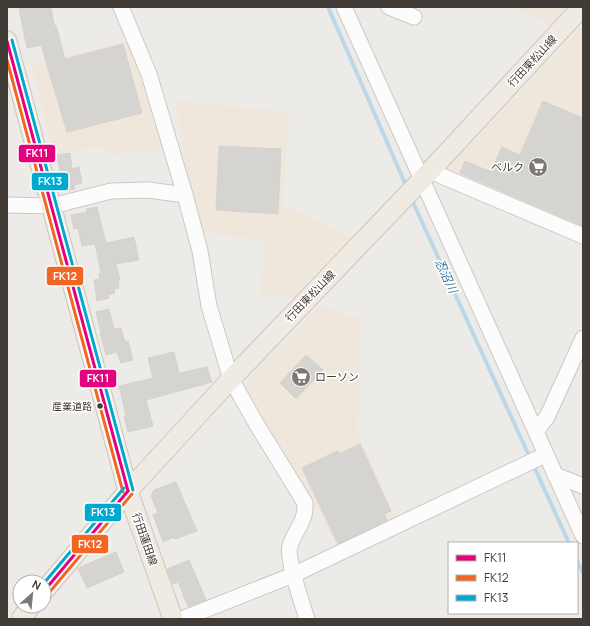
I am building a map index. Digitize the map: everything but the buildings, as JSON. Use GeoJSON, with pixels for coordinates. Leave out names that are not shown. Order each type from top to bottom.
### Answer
{"type":"FeatureCollection","features":[{"type":"Feature","properties":{"kind":"main road","name":"行田東松山線"},"geometry":{"type":"LineString","coordinates":[[52,581],[128,491],[231,379],[426,175],[582,7]]}},
{"type":"Feature","properties":{"kind":"main road","name":"行田蓮田線"},"geometry":{"type":"LineString","coordinates":[[7,41],[128,491],[173,619]]}},
{"type":"Feature","properties":{"kind":"street"},"geometry":{"type":"LineString","coordinates":[[121,7],[149,74],[185,195],[200,251],[209,306],[231,379],[257,425],[305,503],[306,514],[289,548],[294,575],[307,619]]}},
{"type":"Feature","properties":{"kind":"street"},"geometry":{"type":"LineString","coordinates":[[344,7],[426,175],[545,455],[583,536]]}},
{"type":"Feature","properties":{"kind":"street"},"geometry":{"type":"LineString","coordinates":[[389,7],[414,17]]}},
{"type":"Feature","properties":{"kind":"street"},"geometry":{"type":"LineString","coordinates":[[426,175],[583,236]]}},
{"type":"Feature","properties":{"kind":"street"},"geometry":{"type":"LineString","coordinates":[[7,205],[52,206],[111,191],[148,190],[185,195]]}},
{"type":"Feature","properties":{"kind":"street"},"geometry":{"type":"LineString","coordinates":[[536,431],[547,417],[583,338]]}},
{"type":"Feature","properties":{"kind":"street"},"geometry":{"type":"LineString","coordinates":[[182,619],[294,575],[545,455]]}},
{"type":"Feature","properties":{"kind":"street"},"geometry":{"type":"LineString","coordinates":[[555,475],[583,486]]}},
{"type":"Feature","properties":{"kind":"shaded area"},"geometry":{"type":"Polygon","coordinates":[[[521,7],[567,7],[551,24],[519,11],[521,7]]]}},
{"type":"Feature","properties":{"kind":"shaded area"},"geometry":{"type":"Polygon","coordinates":[[[583,25],[583,233],[446,170],[583,25]]]}},
{"type":"Feature","properties":{"kind":"shaded area"},"geometry":{"type":"Polygon","coordinates":[[[130,40],[168,150],[107,155],[105,146],[53,154],[31,65],[130,40]]]}},
{"type":"Feature","properties":{"kind":"shaded area"},"geometry":{"type":"Polygon","coordinates":[[[175,101],[289,112],[283,205],[350,237],[292,299],[261,294],[265,241],[202,232],[188,182],[175,101]]]}},
{"type":"Feature","properties":{"kind":"shaded area"},"geometry":{"type":"Polygon","coordinates":[[[319,305],[361,320],[358,432],[397,523],[338,551],[310,494],[264,423],[245,384],[319,305]]]}},
{"type":"Feature","properties":{"kind":"waterway","name":"忍沼川"},"geometry":{"type":"LineString","coordinates":[[328,7],[407,188]]}},
{"type":"Feature","properties":{"kind":"waterway","name":"忍沼川"},"geometry":{"type":"LineString","coordinates":[[411,198],[569,542]]}},
{"type":"Feature","properties":{"kind":"waterway","name":"忍沼川"},"geometry":{"type":"LineString","coordinates":[[578,562],[583,573]]}},
{"type":"Feature","properties":{"kind":"transit line","name":"FK13"},"geometry":{"type":"LineString","coordinates":[[12,40],[133,490]]}},
{"type":"Feature","properties":{"kind":"transit line","name":"FK11"},"geometry":{"type":"LineString","coordinates":[[7,41],[128,491]]}},
{"type":"Feature","properties":{"kind":"transit line","name":"FK12"},"geometry":{"type":"LineString","coordinates":[[7,60],[123,492]]}},
{"type":"Feature","properties":{"kind":"transit line","name":"FK13"},"geometry":{"type":"LineString","coordinates":[[52,574],[124,488]]}},
{"type":"Feature","properties":{"kind":"transit line","name":"FK11"},"geometry":{"type":"LineString","coordinates":[[52,581],[128,491]]}},
{"type":"Feature","properties":{"kind":"transit line","name":"FK12"},"geometry":{"type":"LineString","coordinates":[[52,589],[132,494]]}},
{"type":"Feature","properties":{"kind":"place","name":"ベルク"},"geometry":{"type":"Point","coordinates":[538,167]}},
{"type":"Feature","properties":{"kind":"place","name":"ローソン"},"geometry":{"type":"Point","coordinates":[301,377]}},
{"type":"Feature","properties":{"kind":"place","name":"産業道路"},"geometry":{"type":"Point","coordinates":[100,406]}}]}
